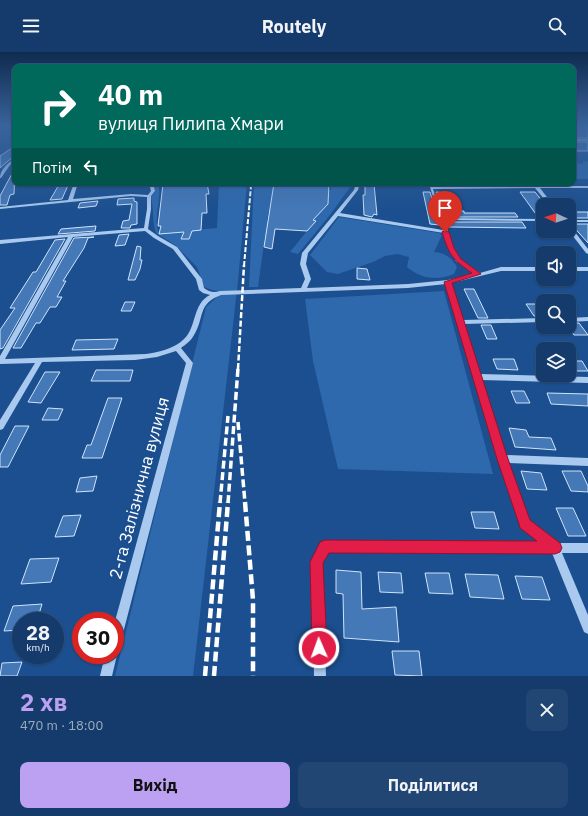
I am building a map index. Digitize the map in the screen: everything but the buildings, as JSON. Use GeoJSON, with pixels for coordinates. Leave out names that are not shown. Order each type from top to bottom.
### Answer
{"type":"FeatureCollection","features":[{"type":"Feature","properties":{"kind":"street"},"geometry":{"type":"LineString","coordinates":[[0,177],[12,162]]}},
{"type":"Feature","properties":{"kind":"street"},"geometry":{"type":"LineString","coordinates":[[70,201],[75,186]]}},
{"type":"Feature","properties":{"kind":"street"},"geometry":{"type":"LineString","coordinates":[[146,229],[149,196],[153,191],[152,186]]}},
{"type":"Feature","properties":{"kind":"street"},"geometry":{"type":"LineString","coordinates":[[303,290],[308,279],[303,264],[304,254],[356,190],[357,186]]}},
{"type":"Feature","properties":{"kind":"street"},"geometry":{"type":"LineString","coordinates":[[478,274],[458,260],[450,248],[431,188],[486,186]]}},
{"type":"Feature","properties":{"kind":"street"},"geometry":{"type":"LineString","coordinates":[[536,186],[545,198]]}},
{"type":"Feature","properties":{"kind":"street"},"geometry":{"type":"LineString","coordinates":[[562,186],[588,187]]}},
{"type":"Feature","properties":{"kind":"street"},"geometry":{"type":"LineString","coordinates":[[0,208],[131,195],[149,196]]}},
{"type":"Feature","properties":{"kind":"street"},"geometry":{"type":"LineString","coordinates":[[336,214],[445,232]]}},
{"type":"Feature","properties":{"kind":"street"},"geometry":{"type":"LineString","coordinates":[[441,219],[536,220]]}},
{"type":"Feature","properties":{"kind":"street"},"geometry":{"type":"LineString","coordinates":[[576,221],[588,221]]}},
{"type":"Feature","properties":{"kind":"street"},"geometry":{"type":"LineString","coordinates":[[0,242],[146,229],[156,238],[174,248],[199,279],[200,289],[205,292],[216,294],[228,292],[408,286],[448,282],[501,269],[536,269]]}},
{"type":"Feature","properties":{"kind":"street"},"geometry":{"type":"LineString","coordinates":[[0,362],[72,235]]}},
{"type":"Feature","properties":{"kind":"street"},"geometry":{"type":"LineString","coordinates":[[576,237],[588,252]]}},
{"type":"Feature","properties":{"kind":"street"},"geometry":{"type":"LineString","coordinates":[[576,269],[588,269]]}},
{"type":"Feature","properties":{"kind":"street"},"geometry":{"type":"LineString","coordinates":[[448,282],[502,459],[525,524],[555,548],[588,628]]}},
{"type":"Feature","properties":{"kind":"street"},"geometry":{"type":"LineString","coordinates":[[0,362],[141,357],[166,352],[177,348],[188,340],[193,334],[202,304],[216,294]]}},
{"type":"Feature","properties":{"kind":"street"},"geometry":{"type":"LineString","coordinates":[[576,320],[588,319]]}},
{"type":"Feature","properties":{"kind":"street"},"geometry":{"type":"LineString","coordinates":[[460,322],[536,320]]}},
{"type":"Feature","properties":{"kind":"street","name":"2-га Залізнична вулиця"},"geometry":{"type":"LineString","coordinates":[[123,612],[190,363],[177,348]]}},
{"type":"Feature","properties":{"kind":"street"},"geometry":{"type":"LineString","coordinates":[[0,426],[40,360]]}},
{"type":"Feature","properties":{"kind":"street"},"geometry":{"type":"LineString","coordinates":[[478,377],[588,380]]}},
{"type":"Feature","properties":{"kind":"street"},"geometry":{"type":"LineString","coordinates":[[502,459],[588,462]]}},
{"type":"Feature","properties":{"kind":"street"},"geometry":{"type":"LineString","coordinates":[[320,676],[317,562],[325,547],[588,548]]}},
{"type":"Feature","properties":{"kind":"street"},"geometry":{"type":"LineString","coordinates":[[106,676],[109,664]]}},
{"type":"Feature","properties":{"kind":"shaded area"},"geometry":{"type":"Polygon","coordinates":[[[588,161],[588,179],[576,179],[576,163],[583,164],[583,162],[588,161]]]}},
{"type":"Feature","properties":{"kind":"shaded area"},"geometry":{"type":"Polygon","coordinates":[[[154,186],[158,186],[157,227],[159,233],[217,228],[219,186],[247,186],[238,281],[193,676],[115,676],[118,664],[124,664],[124,640],[206,307],[216,298],[218,291],[204,287],[197,267],[175,245],[156,233],[151,197],[155,192],[154,186]]]}},
{"type":"Feature","properties":{"kind":"shaded area"},"geometry":{"type":"Polygon","coordinates":[[[254,186],[274,186],[267,221],[269,221],[267,236],[265,236],[258,287],[249,287],[254,186]]]}},
{"type":"Feature","properties":{"kind":"shaded area"},"geometry":{"type":"Polygon","coordinates":[[[331,186],[351,186],[330,215],[298,254],[290,252],[315,221],[313,220],[328,204],[328,190],[331,190],[331,186]]]}},
{"type":"Feature","properties":{"kind":"shaded area"},"geometry":{"type":"Polygon","coordinates":[[[339,217],[439,233],[442,235],[434,252],[447,256],[452,261],[457,267],[454,274],[441,278],[429,278],[412,271],[407,267],[409,257],[397,254],[385,256],[373,262],[338,274],[327,272],[310,255],[339,217]]]}},
{"type":"Feature","properties":{"kind":"shaded area"},"geometry":{"type":"Polygon","coordinates":[[[444,291],[493,474],[338,469],[313,361],[305,299],[444,291]]]}},
{"type":"Feature","properties":{"kind":"railway"},"geometry":{"type":"LineString","coordinates":[[244,266],[251,186]]}},
{"type":"Feature","properties":{"kind":"railway"},"geometry":{"type":"LineString","coordinates":[[238,369],[244,265]]}},
{"type":"Feature","properties":{"kind":"railway"},"geometry":{"type":"LineString","coordinates":[[228,503],[238,368]]}},
{"type":"Feature","properties":{"kind":"railway"},"geometry":{"type":"LineString","coordinates":[[220,503],[228,416]]}},
{"type":"Feature","properties":{"kind":"railway"},"geometry":{"type":"LineString","coordinates":[[238,422],[245,503]]}},
{"type":"Feature","properties":{"kind":"railway"},"geometry":{"type":"LineString","coordinates":[[205,676],[220,502]]}},
{"type":"Feature","properties":{"kind":"railway"},"geometry":{"type":"LineString","coordinates":[[214,676],[228,502]]}},
{"type":"Feature","properties":{"kind":"railway"},"geometry":{"type":"LineString","coordinates":[[245,502],[253,600],[253,676]]}},
{"type":"Feature","properties":{"kind":"route"},"geometry":{"type":"LineString","coordinates":[[319,648],[317,562],[325,547],[555,548],[525,524],[502,459],[448,282],[478,274],[458,260],[450,248],[445,232]]}}]}
